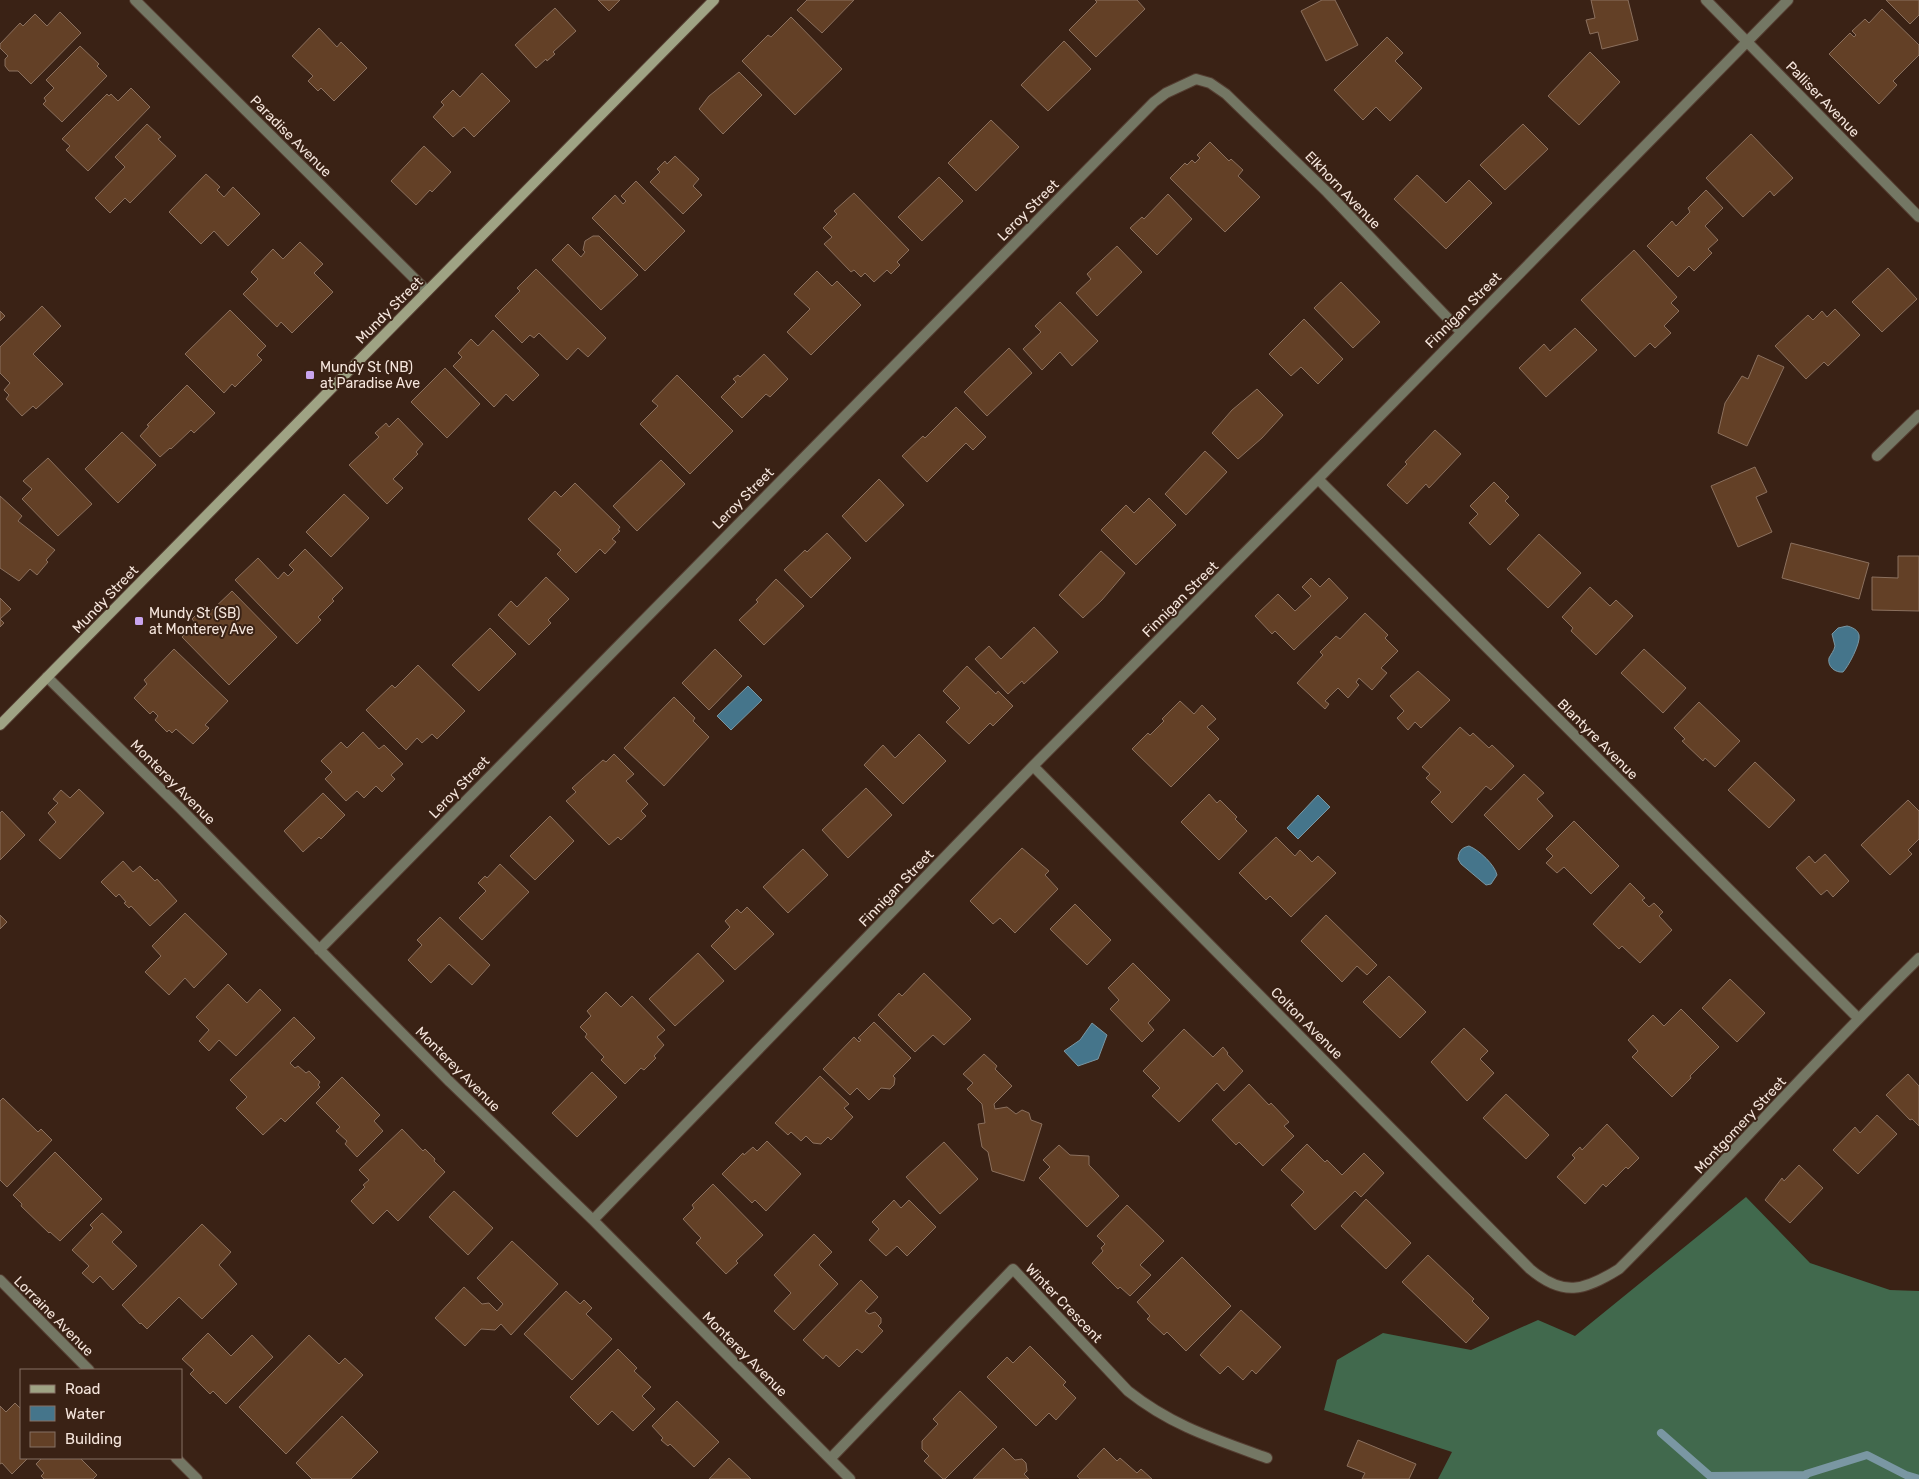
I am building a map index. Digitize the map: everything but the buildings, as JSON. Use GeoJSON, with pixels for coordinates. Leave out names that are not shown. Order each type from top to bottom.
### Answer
{"type":"FeatureCollection","features":[{"type":"Feature","properties":{"kind":"street","name":"Paradise Avenue"},"geometry":{"type":"LineString","coordinates":[[135,0],[427,291]]}},
{"type":"Feature","properties":{"kind":"street","name":"Mundy Street"},"geometry":{"type":"LineString","coordinates":[[0,725],[714,0]]}},
{"type":"Feature","properties":{"kind":"street","name":"Palliser Avenue"},"geometry":{"type":"LineString","coordinates":[[1706,0],[1919,217]]}},
{"type":"Feature","properties":{"kind":"street","name":"Finnigan Street"},"geometry":{"type":"LineString","coordinates":[[593,1220],[1033,766],[1318,479],[1460,332],[1788,0]]}},
{"type":"Feature","properties":{"kind":"street","name":"Elkhorn Avenue"},"geometry":{"type":"LineString","coordinates":[[1196,79],[1210,83],[1239,105],[1327,192],[1460,332]]}},
{"type":"Feature","properties":{"kind":"street","name":"Leroy Street"},"geometry":{"type":"LineString","coordinates":[[319,950],[1154,102],[1166,93],[1196,79]]}},
{"type":"Feature","properties":{"kind":"street"},"geometry":{"type":"LineString","coordinates":[[1877,456],[1919,415]]}},
{"type":"Feature","properties":{"kind":"street","name":"Blantyre Avenue"},"geometry":{"type":"LineString","coordinates":[[1318,479],[1858,1018]]}},
{"type":"Feature","properties":{"kind":"street","name":"Monterey Avenue"},"geometry":{"type":"LineString","coordinates":[[47,677],[180,808],[450,1082],[593,1220],[850,1479]]}},
{"type":"Feature","properties":{"kind":"street","name":"Colton Avenue"},"geometry":{"type":"LineString","coordinates":[[1033,766],[1530,1269],[1544,1281],[1567,1288]]}},
{"type":"Feature","properties":{"kind":"street","name":"Montgomery Street"},"geometry":{"type":"LineString","coordinates":[[1567,1288],[1584,1288],[1618,1269],[1719,1168],[1858,1018],[1919,958]]}},
{"type":"Feature","properties":{"kind":"street","name":"Winter Crescent"},"geometry":{"type":"LineString","coordinates":[[830,1458],[1013,1269],[1128,1391],[1148,1406],[1192,1431],[1266,1458]]}},
{"type":"Feature","properties":{"kind":"street","name":"Lorraine Avenue"},"geometry":{"type":"LineString","coordinates":[[0,1280],[88,1369]]}},
{"type":"Feature","properties":{"kind":"street"},"geometry":{"type":"LineString","coordinates":[[177,1459],[197,1479]]}},
{"type":"Feature","properties":{"kind":"green space"},"geometry":{"type":"Polygon","coordinates":[[[1746,1197],[1810,1263],[1890,1290],[1919,1291],[1919,1479],[1438,1479],[1452,1452],[1324,1410],[1337,1360],[1383,1333],[1471,1350],[1538,1320],[1575,1336],[1746,1197]]]}},
{"type":"Feature","properties":{"kind":"water"},"geometry":{"type":"Polygon","coordinates":[[[1847,626],[1856,630],[1859,639],[1851,660],[1843,672],[1840,672],[1833,669],[1829,664],[1829,658],[1835,646],[1832,634],[1838,628],[1847,626]]]}},
{"type":"Feature","properties":{"kind":"water"},"geometry":{"type":"Polygon","coordinates":[[[748,686],[762,700],[731,730],[717,716],[748,686]]]}},
{"type":"Feature","properties":{"kind":"water"},"geometry":{"type":"Polygon","coordinates":[[[1318,795],[1330,807],[1298,839],[1287,828],[1318,795]]]}},
{"type":"Feature","properties":{"kind":"water"},"geometry":{"type":"Polygon","coordinates":[[[1469,846],[1482,854],[1496,871],[1497,875],[1491,884],[1486,885],[1461,864],[1458,859],[1461,850],[1469,846]]]}},
{"type":"Feature","properties":{"kind":"water"},"geometry":{"type":"Polygon","coordinates":[[[1092,1023],[1107,1035],[1098,1059],[1078,1066],[1064,1051],[1080,1040],[1092,1023]]]}},
{"type":"Feature","properties":{"kind":"waterway"},"geometry":{"type":"LineString","coordinates":[[1661,1433],[1710,1476],[1806,1475]]}},
{"type":"Feature","properties":{"kind":"waterway"},"geometry":{"type":"LineString","coordinates":[[1802,1478],[1806,1474],[1867,1455],[1906,1475],[1919,1479]]}},
{"type":"Feature","properties":{"kind":"place","name":"Mundy St (NB) at Paradise Ave"},"geometry":{"type":"Point","coordinates":[310,375]}},
{"type":"Feature","properties":{"kind":"place","name":"Mundy St (SB) at Monterey Ave"},"geometry":{"type":"Point","coordinates":[139,621]}}]}
